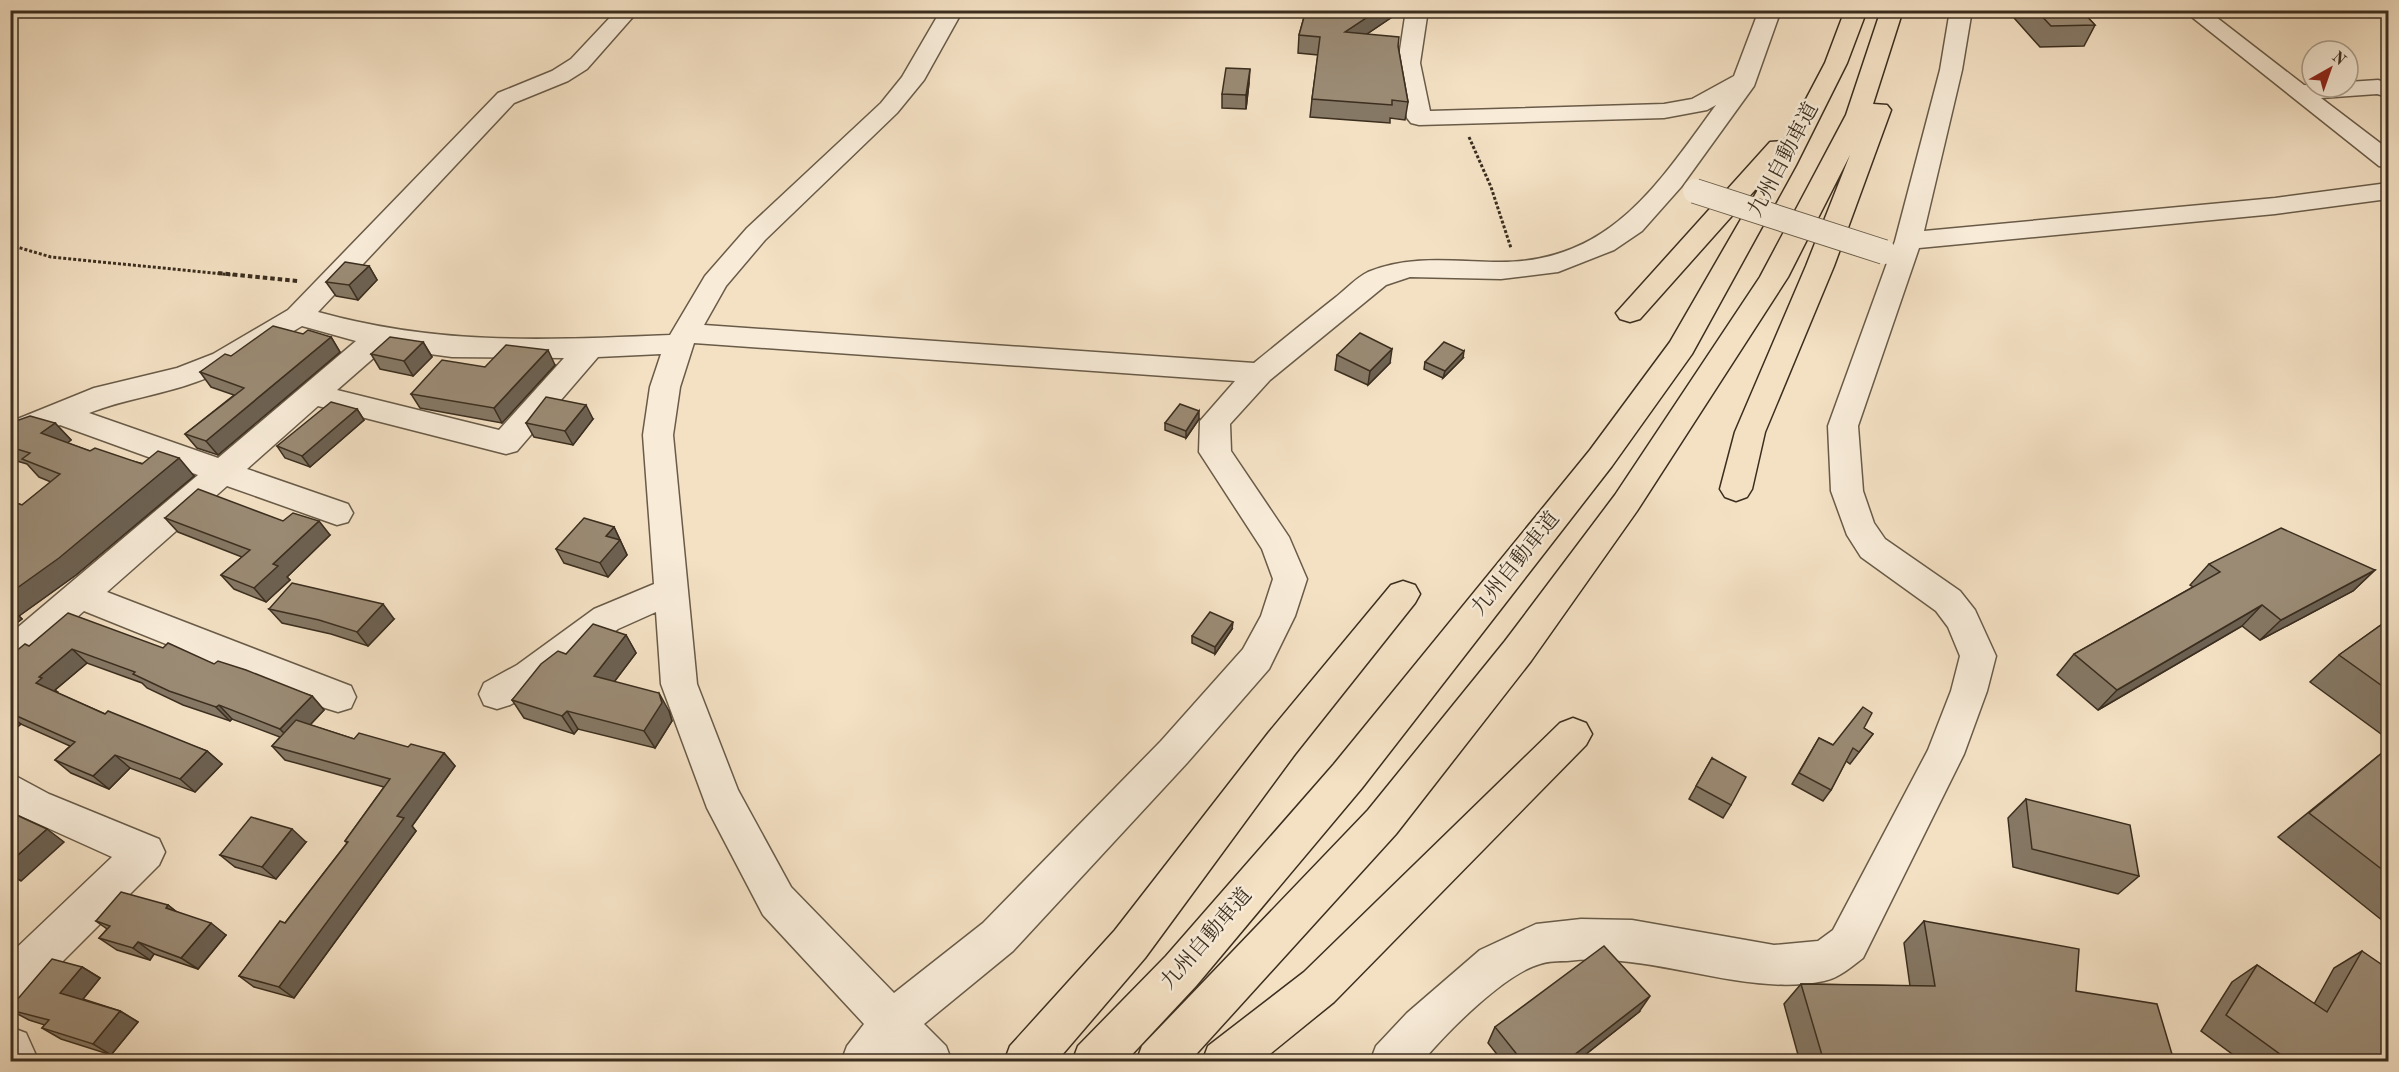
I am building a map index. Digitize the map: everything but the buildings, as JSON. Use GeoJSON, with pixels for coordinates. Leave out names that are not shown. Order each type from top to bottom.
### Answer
{"type":"FeatureCollection","features":[{"type":"Feature","properties":{"kind":"highway","name":"九州自動車道"},"geometry":{"type":"LineString","coordinates":[[1094,1062],[1180,971],[1348,776],[1601,458],[1682,347],[1784,165],[1836,63],[1856,10]]}},
{"type":"Feature","properties":{"kind":"highway"},"geometry":{"type":"LineString","coordinates":[[1736,489],[1750,432],[1878,120],[1894,10]]}},
{"type":"Feature","properties":{"kind":"highway"},"geometry":{"type":"LineString","coordinates":[[1158,1062],[1382,822],[1518,651],[1626,503],[1774,277],[1858,115],[1894,10]]}},
{"type":"Feature","properties":{"kind":"highway"},"geometry":{"type":"LineString","coordinates":[[1630,314],[1808,115]]}},
{"type":"Feature","properties":{"kind":"highway"},"geometry":{"type":"LineString","coordinates":[[1026,1062],[1130,944],[1281,743],[1403,594]]}},
{"type":"Feature","properties":{"kind":"highway"},"geometry":{"type":"LineString","coordinates":[[1224,1062],[1319,987],[1574,734]]}},
{"type":"Feature","properties":{"kind":"street"},"geometry":{"type":"LineString","coordinates":[[10,434],[105,395],[184,376],[223,361],[298,316],[506,98],[560,76],[579,64],[629,10]]}},
{"type":"Feature","properties":{"kind":"street"},"geometry":{"type":"LineString","coordinates":[[910,1040],[777,901],[721,796],[679,684],[658,435],[665,387],[676,340],[715,282],[736,255],[889,108],[912,80],[952,10]]}},
{"type":"Feature","properties":{"kind":"street"},"geometry":{"type":"LineString","coordinates":[[1417,10],[1409,63],[1419,118],[1665,111],[1699,105],[1745,78]]}},
{"type":"Feature","properties":{"kind":"street"},"geometry":{"type":"LineString","coordinates":[[864,1062],[910,1040],[998,937],[1174,752],[1256,659],[1278,616],[1290,579],[1277,546],[1215,452],[1215,420],[1260,373],[1376,279],[1408,269],[1519,269],[1558,264],[1605,244],[1633,225],[1683,187],[1745,78],[1770,10]]}},
{"type":"Feature","properties":{"kind":"street"},"geometry":{"type":"LineString","coordinates":[[1392,1062],[1422,1028],[1495,964],[1536,944],[1581,939],[1632,940],[1774,965],[1825,961],[1848,944],[1944,754],[1970,691],[1978,656],[1963,620],[1948,601],[1873,548],[1858,526],[1847,491],[1843,457],[1843,426],[1951,70],[1961,10]]}},
{"type":"Feature","properties":{"kind":"street"},"geometry":{"type":"LineString","coordinates":[[2193,10],[2388,161]]}},
{"type":"Feature","properties":{"kind":"street"},"geometry":{"type":"LineString","coordinates":[[2298,92],[2378,87],[2388,90]]}},
{"type":"Feature","properties":{"kind":"street"},"geometry":{"type":"LineString","coordinates":[[1683,187],[1898,250],[2388,191]]}},
{"type":"Feature","properties":{"kind":"street"},"geometry":{"type":"LineString","coordinates":[[298,316],[379,337],[453,346],[581,337],[676,340],[1260,373]]}},
{"type":"Feature","properties":{"kind":"street"},"geometry":{"type":"LineString","coordinates":[[10,655],[379,337]]}},
{"type":"Feature","properties":{"kind":"street"},"geometry":{"type":"LineString","coordinates":[[313,394],[506,443],[581,337]]}},
{"type":"Feature","properties":{"kind":"street"},"geometry":{"type":"LineString","coordinates":[[60,414],[220,474],[337,513]]}},
{"type":"Feature","properties":{"kind":"street"},"geometry":{"type":"LineString","coordinates":[[497,694],[530,676],[606,619],[671,591]]}},
{"type":"Feature","properties":{"kind":"street"},"geometry":{"type":"LineString","coordinates":[[79,595],[338,697]]}},
{"type":"Feature","properties":{"kind":"street"},"geometry":{"type":"LineString","coordinates":[[10,790],[35,806],[145,852],[10,984]]}},
{"type":"Feature","properties":{"kind":"street"},"geometry":{"type":"LineString","coordinates":[[10,1050],[17,1062]]}},
{"type":"Feature","properties":{"kind":"path"},"geometry":{"type":"LineString","coordinates":[[1460,117],[1491,187],[1519,269]]}},
{"type":"Feature","properties":{"kind":"path"},"geometry":{"type":"LineString","coordinates":[[10,245],[51,257],[328,284]]}}]}
